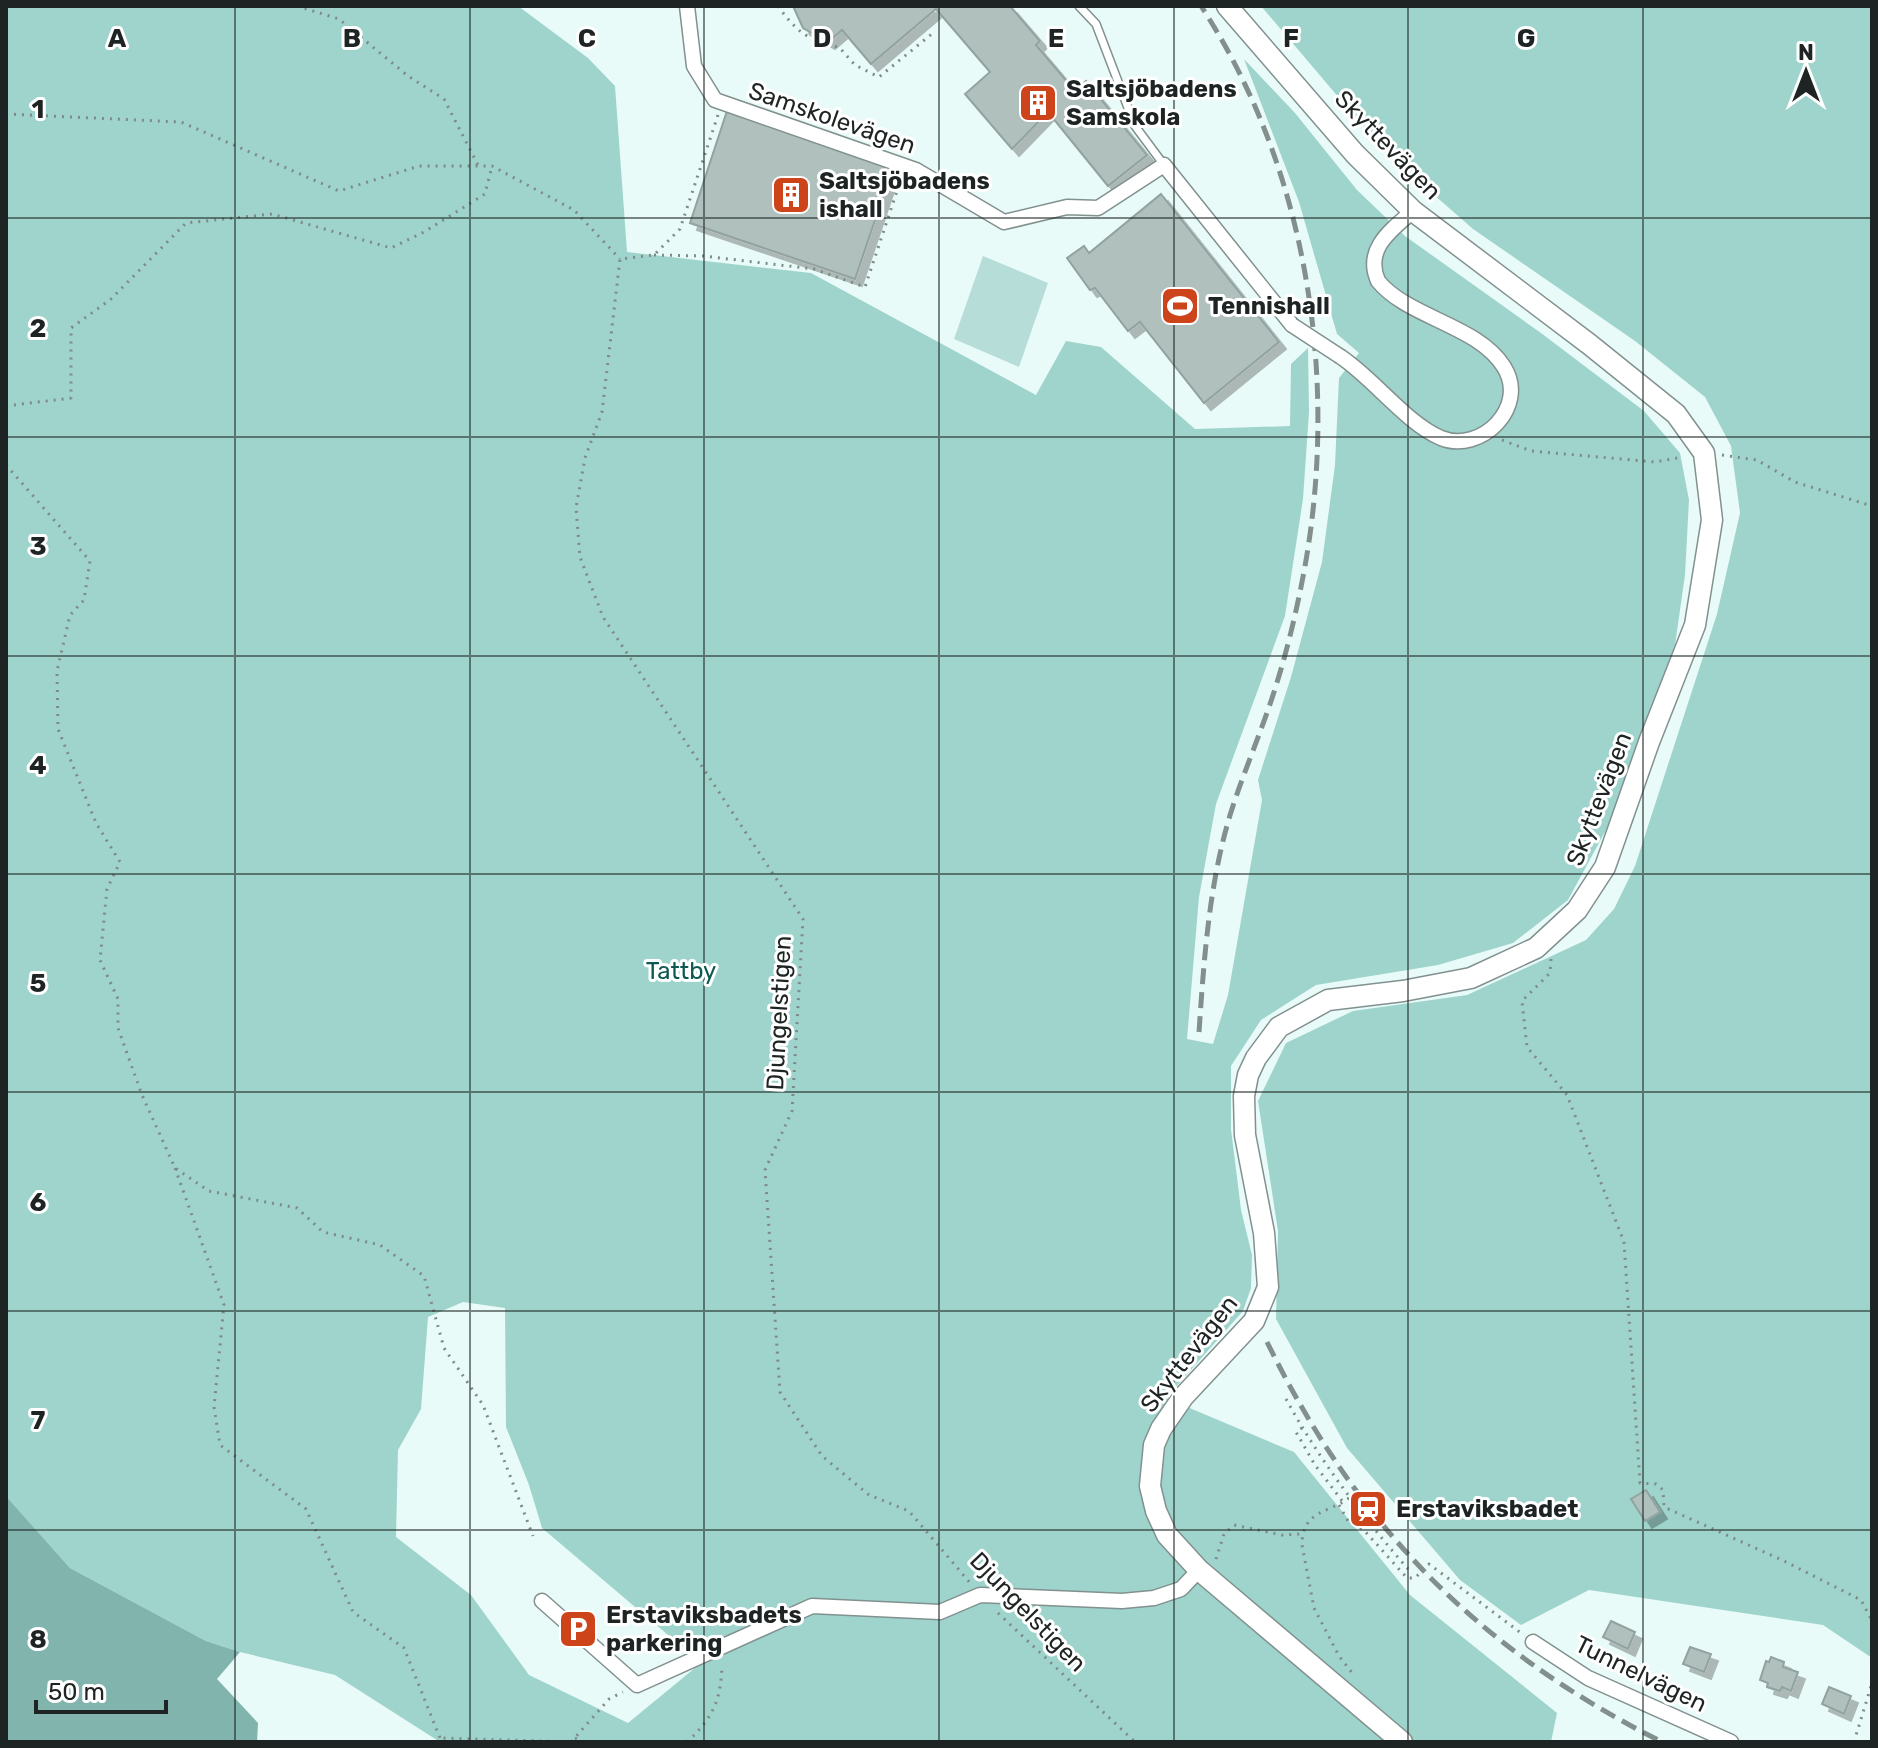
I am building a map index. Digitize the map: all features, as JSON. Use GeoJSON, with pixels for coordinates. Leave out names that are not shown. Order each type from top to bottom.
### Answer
{"type":"FeatureCollection","features":[{"type":"Feature","properties":{"kind":"street","name":"Samskolevägen"},"geometry":{"type":"LineString","coordinates":[[687,6],[694,66],[715,100],[916,170],[1004,222],[1067,207],[1098,208],[1164,165]]}},
{"type":"Feature","properties":{"kind":"street","name":"Skyttevägen"},"geometry":{"type":"LineString","coordinates":[[1227,6],[1355,154],[1413,211],[1676,414],[1704,453],[1712,520],[1695,625],[1605,867],[1577,910],[1536,948],[1471,978],[1403,991],[1328,1000],[1279,1027],[1256,1058],[1248,1075],[1244,1096],[1245,1135],[1268,1260],[1268,1287],[1254,1321],[1183,1397],[1154,1445],[1150,1486],[1156,1511],[1167,1535],[1402,1742]]}},
{"type":"Feature","properties":{"kind":"street"},"geometry":{"type":"LineString","coordinates":[[1164,165],[1292,325],[1365,375],[1403,411],[1438,437],[1462,440],[1486,433],[1501,421],[1509,405],[1510,388],[1506,369],[1484,347],[1383,287],[1375,273],[1374,259],[1379,245],[1413,211]]}},
{"type":"Feature","properties":{"kind":"street"},"geometry":{"type":"LineString","coordinates":[[542,1601],[637,1685],[812,1606],[940,1612],[980,1595],[1122,1601],[1154,1598],[1181,1589],[1207,1568]]}},
{"type":"Feature","properties":{"kind":"street","name":"Tunnelvägen"},"geometry":{"type":"LineString","coordinates":[[1533,1642],[1588,1678],[1731,1742]]}},
{"type":"Feature","properties":{"kind":"lane"},"geometry":{"type":"LineString","coordinates":[[1079,6],[1096,24],[1135,126],[1164,165]]}},
{"type":"Feature","properties":{"kind":"path"},"geometry":{"type":"LineString","coordinates":[[297,6],[339,19],[408,76],[444,99],[479,167]]}},
{"type":"Feature","properties":{"kind":"path"},"geometry":{"type":"LineString","coordinates":[[778,6],[795,28],[824,45],[839,47],[855,65],[879,77],[933,33]]}},
{"type":"Feature","properties":{"kind":"path"},"geometry":{"type":"LineString","coordinates":[[654,255],[680,229],[720,111],[715,100]]}},
{"type":"Feature","properties":{"kind":"path"},"geometry":{"type":"LineString","coordinates":[[6,114],[181,122],[339,191],[419,166],[492,166],[574,210],[620,259],[654,255],[703,256],[814,269],[865,287],[905,167]]}},
{"type":"Feature","properties":{"kind":"path"},"geometry":{"type":"LineString","coordinates":[[6,406],[71,398],[71,328],[111,299],[186,223],[272,214],[391,248],[485,194],[492,166]]}},
{"type":"Feature","properties":{"kind":"path","name":"Djungelstigen"},"geometry":{"type":"LineString","coordinates":[[620,259],[602,412],[585,458],[576,508],[580,557],[603,617],[803,919],[792,1111],[765,1170],[780,1392],[822,1456],[869,1495],[909,1511],[980,1595],[1135,1742]]}},
{"type":"Feature","properties":{"kind":"path"},"geometry":{"type":"LineString","coordinates":[[1486,433],[1531,451],[1655,462],[1704,453],[1757,460],[1795,482],[1872,506]]}},
{"type":"Feature","properties":{"kind":"path"},"geometry":{"type":"LineString","coordinates":[[6,465],[90,561],[84,600],[70,615],[57,671],[58,729],[96,823],[120,862],[107,889],[100,960],[118,999],[118,1028],[142,1095],[175,1168],[224,1305],[214,1407],[220,1445],[306,1509],[353,1612],[404,1648],[439,1740],[571,1742],[609,1699],[637,1685]]}},
{"type":"Feature","properties":{"kind":"path"},"geometry":{"type":"LineString","coordinates":[[1554,932],[1550,973],[1522,1001],[1527,1047],[1567,1095],[1624,1242],[1640,1483],[1656,1484],[1663,1490],[1664,1507],[1782,1560],[1861,1600],[1872,1621]]}},
{"type":"Feature","properties":{"kind":"path"},"geometry":{"type":"LineString","coordinates":[[175,1168],[209,1191],[297,1208],[323,1232],[380,1245],[424,1276],[444,1348],[483,1405],[533,1536]]}},
{"type":"Feature","properties":{"kind":"path"},"geometry":{"type":"LineString","coordinates":[[1286,1399],[1349,1498],[1408,1569]]}},
{"type":"Feature","properties":{"kind":"path"},"geometry":{"type":"LineString","coordinates":[[1302,1428],[1296,1432],[1341,1504],[1348,1521],[1363,1529],[1407,1578],[1415,1578],[1429,1564],[1533,1642]]}},
{"type":"Feature","properties":{"kind":"path"},"geometry":{"type":"LineString","coordinates":[[1349,1498],[1341,1504],[1327,1507],[1307,1523],[1302,1534],[1314,1608],[1339,1656],[1357,1681]]}},
{"type":"Feature","properties":{"kind":"path"},"geometry":{"type":"LineString","coordinates":[[1207,1568],[1224,1534],[1234,1525],[1282,1535],[1302,1534]]}},
{"type":"Feature","properties":{"kind":"path"},"geometry":{"type":"LineString","coordinates":[[687,1742],[707,1724],[721,1690],[722,1647]]}},
{"type":"Feature","properties":{"kind":"path"},"geometry":{"type":"LineString","coordinates":[[1854,1742],[1872,1683]]}},
{"type":"Feature","properties":{"kind":"path"},"geometry":{"type":"LineString","coordinates":[[575,1738],[584,1742]]}},
{"type":"Feature","properties":{"kind":"shaded area"},"geometry":{"type":"Polygon","coordinates":[[[983,256],[1048,283],[1019,367],[954,339],[983,256]]]}},
{"type":"Feature","properties":{"kind":"shaded area"},"geometry":{"type":"Polygon","coordinates":[[[6,1496],[70,1568],[206,1641],[240,1652],[217,1679],[258,1723],[257,1742],[6,1742],[6,1496]]]}},
{"type":"Feature","properties":{"kind":"green space","name":"Tattby"},"geometry":{"type":"Polygon","coordinates":[[[6,6],[518,6],[588,58],[615,86],[627,252],[811,273],[1036,395],[1066,341],[1101,347],[1195,429],[1290,426],[1291,364],[1308,348],[1309,412],[1303,499],[1285,616],[1216,804],[1199,897],[1187,1039],[1213,1044],[1228,995],[1262,800],[1258,780],[1291,677],[1322,562],[1335,465],[1339,378],[1359,353],[1337,334],[1299,202],[1244,59],[1295,113],[1357,190],[1405,236],[1644,411],[1680,453],[1689,500],[1685,575],[1675,645],[1606,830],[1568,900],[1513,943],[1438,965],[1316,985],[1261,1020],[1231,1066],[1231,1129],[1241,1210],[1252,1255],[1251,1288],[1243,1311],[1166,1398],[1294,1452],[1410,1595],[1557,1713],[1551,1742],[440,1742],[335,1675],[206,1641],[70,1568],[6,1496],[6,6]],[[463,1302],[428,1317],[421,1409],[398,1450],[396,1537],[471,1595],[529,1675],[628,1723],[701,1663],[542,1528],[506,1427],[505,1308],[463,1302]]]}},
{"type":"Feature","properties":{"kind":"green space"},"geometry":{"type":"Polygon","coordinates":[[[1261,6],[1872,6],[1872,1658],[1823,1625],[1589,1590],[1521,1625],[1460,1580],[1347,1448],[1276,1319],[1278,1231],[1258,1101],[1286,1043],[1353,1011],[1467,995],[1586,940],[1614,909],[1635,866],[1717,614],[1740,513],[1731,446],[1705,397],[1635,341],[1473,229],[1384,151],[1261,6]]]}},
{"type":"Feature","properties":{"kind":"building","name":"Saltsjöbadens Samskola"},"geometry":{"type":"Polygon","coordinates":[[[793,6],[1010,6],[1040,41],[1036,45],[1075,91],[1086,81],[1147,155],[1108,186],[1048,112],[1012,149],[965,94],[990,72],[936,9],[871,64],[842,30],[828,42],[803,28],[793,6]]]}},
{"type":"Feature","properties":{"kind":"building","name":"Saltsjöbadens ishall"},"geometry":{"type":"Polygon","coordinates":[[[727,111],[893,167],[855,279],[690,223],[727,111]]]}},
{"type":"Feature","properties":{"kind":"building","name":"Tennishall"},"geometry":{"type":"Polygon","coordinates":[[[1161,194],[1279,342],[1204,403],[1140,322],[1128,331],[1095,288],[1090,290],[1067,258],[1084,246],[1089,253],[1161,194]]]}},
{"type":"Feature","properties":{"kind":"building"},"geometry":{"type":"Polygon","coordinates":[[[1646,1490],[1660,1512],[1645,1521],[1631,1499],[1646,1490]]]}},
{"type":"Feature","properties":{"kind":"building"},"geometry":{"type":"Polygon","coordinates":[[[1611,1621],[1635,1632],[1628,1649],[1603,1637],[1611,1621]]]}},
{"type":"Feature","properties":{"kind":"building"},"geometry":{"type":"Polygon","coordinates":[[[1690,1647],[1711,1654],[1704,1672],[1683,1664],[1690,1647]]]}},
{"type":"Feature","properties":{"kind":"building"},"geometry":{"type":"Polygon","coordinates":[[[1771,1657],[1784,1662],[1783,1667],[1798,1672],[1791,1691],[1782,1687],[1780,1691],[1767,1687],[1768,1683],[1760,1680],[1766,1661],[1769,1662],[1771,1657]]]}},
{"type":"Feature","properties":{"kind":"building"},"geometry":{"type":"Polygon","coordinates":[[[1829,1687],[1851,1696],[1844,1714],[1822,1704],[1829,1687]]]}},
{"type":"Feature","properties":{"kind":"railway"},"geometry":{"type":"LineString","coordinates":[[1199,1032],[1217,866],[1231,812],[1274,692],[1292,627],[1313,513],[1318,438],[1316,362],[1307,286],[1292,212],[1269,140],[1239,71],[1201,6]]}},
{"type":"Feature","properties":{"kind":"railway"},"geometry":{"type":"LineString","coordinates":[[1267,1342],[1341,1469],[1383,1525],[1429,1576],[1480,1623],[1535,1666],[1596,1706],[1662,1742]]}},
{"type":"Feature","properties":{"kind":"place","name":"Saltsjöbadens Samskola"},"geometry":{"type":"Point","coordinates":[1038,103]}},
{"type":"Feature","properties":{"kind":"place","name":"Saltsjöbadens ishall"},"geometry":{"type":"Point","coordinates":[791,195]}},
{"type":"Feature","properties":{"kind":"place","name":"Tennishall"},"geometry":{"type":"Point","coordinates":[1180,306]}},
{"type":"Feature","properties":{"kind":"place","name":"Erstaviksbadet"},"geometry":{"type":"Point","coordinates":[1368,1509]}},
{"type":"Feature","properties":{"kind":"place","name":"Erstaviksbadets parkering"},"geometry":{"type":"Point","coordinates":[578,1629]}}]}
